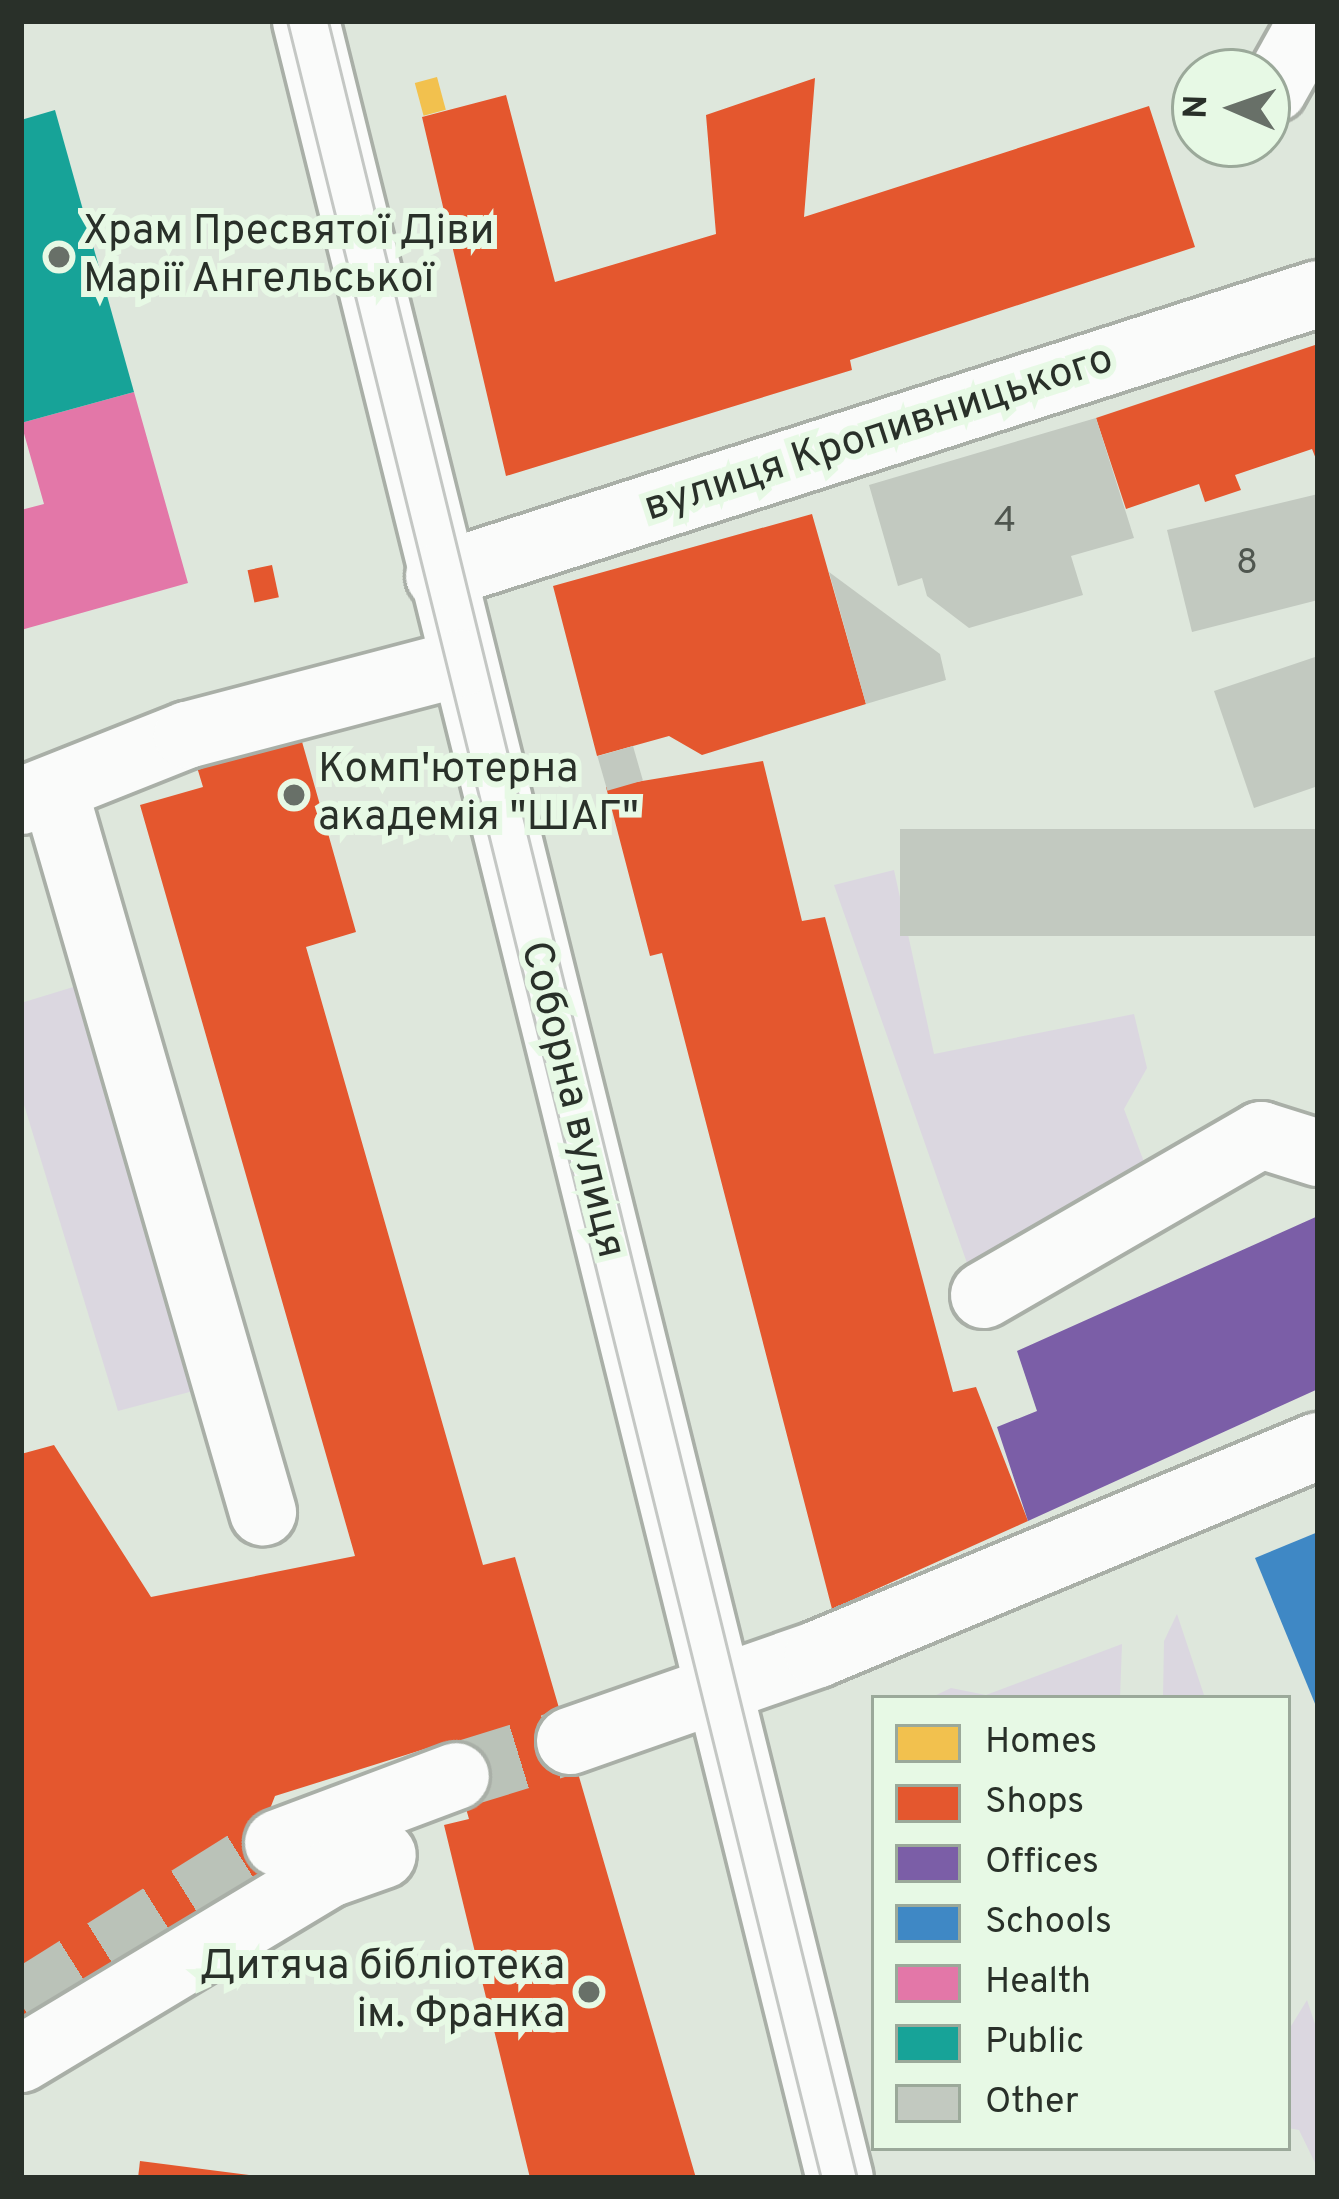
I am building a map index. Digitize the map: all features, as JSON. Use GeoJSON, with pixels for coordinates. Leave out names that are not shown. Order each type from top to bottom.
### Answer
{"type":"FeatureCollection","features":[{"type":"Feature","properties":{"kind":"street","name":"Соборна вулиця"},"geometry":{"type":"LineString","coordinates":[[306,21],[439,576],[840,2178]]}},
{"type":"Feature","properties":{"kind":"street"},"geometry":{"type":"LineString","coordinates":[[1291,59],[1312,21]]}},
{"type":"Feature","properties":{"kind":"street","name":"вулиця Кропивницького"},"geometry":{"type":"LineString","coordinates":[[439,576],[1318,294]]}},
{"type":"Feature","properties":{"kind":"street"},"geometry":{"type":"LineString","coordinates":[[263,1513],[38,795],[188,735],[462,664]]}},
{"type":"Feature","properties":{"kind":"street"},"geometry":{"type":"LineString","coordinates":[[984,1294],[1261,1135],[1318,1154]]}},
{"type":"Feature","properties":{"kind":"street"},"geometry":{"type":"LineString","coordinates":[[570,1741],[719,1690],[1318,1446]]}},
{"type":"Feature","properties":{"kind":"street"},"geometry":{"type":"LineString","coordinates":[[278,1844],[456,1776]]}},
{"type":"Feature","properties":{"kind":"street"},"geometry":{"type":"LineString","coordinates":[[21,2059],[329,1874],[383,1855]]}},
{"type":"Feature","properties":{"kind":"shaded area"},"geometry":{"type":"Polygon","coordinates":[[[894,870],[934,1054],[1134,1014],[1147,1068],[1124,1109],[1152,1183],[973,1280],[834,885],[894,870]]]}},
{"type":"Feature","properties":{"kind":"shaded area"},"geometry":{"type":"Polygon","coordinates":[[[93,981],[212,1386],[118,1411],[21,1095],[21,1003],[93,981]]]}},
{"type":"Feature","properties":{"kind":"shaded area"},"geometry":{"type":"Polygon","coordinates":[[[1177,1614],[1204,1695],[1163,1695],[1164,1641],[1177,1614]]]}},
{"type":"Feature","properties":{"kind":"shaded area"},"geometry":{"type":"Polygon","coordinates":[[[1122,1644],[1120,1695],[986,1695],[1122,1644]]]}},
{"type":"Feature","properties":{"kind":"shaded area"},"geometry":{"type":"Polygon","coordinates":[[[951,1688],[986,1695],[936,1695],[951,1688]]]}},
{"type":"Feature","properties":{"kind":"shaded area"},"geometry":{"type":"Polygon","coordinates":[[[1307,2000],[1318,2033],[1318,2169],[1299,2130],[1291,2129],[1291,2026],[1307,2000]]]}},
{"type":"Feature","properties":{"kind":"building: Homes"},"geometry":{"type":"Polygon","coordinates":[[[437,77],[446,110],[424,116],[415,83],[437,77]]]}},
{"type":"Feature","properties":{"kind":"building: Shops"},"geometry":{"type":"Polygon","coordinates":[[[815,78],[804,217],[1149,106],[1195,247],[850,360],[852,370],[506,476],[422,117],[506,95],[555,282],[716,234],[706,115],[815,78]]]}},
{"type":"Feature","properties":{"kind":"building: Shops"},"geometry":{"type":"Polygon","coordinates":[[[1318,344],[1318,464],[1312,449],[1235,475],[1241,490],[1205,502],[1199,484],[1126,509],[1096,418],[1318,344]]]}},
{"type":"Feature","properties":{"kind":"building: Shops"},"geometry":{"type":"Polygon","coordinates":[[[812,514],[866,704],[702,755],[669,736],[597,756],[553,586],[812,514]]]}},
{"type":"Feature","properties":{"kind":"building: Shops"},"geometry":{"type":"Polygon","coordinates":[[[272,565],[279,597],[254,602],[248,570],[272,565]]]}},
{"type":"Feature","properties":{"kind":"building: Shops"},"geometry":{"type":"Polygon","coordinates":[[[297,724],[356,932],[306,947],[483,1565],[515,1557],[696,2178],[530,2178],[444,1825],[469,1819],[447,1742],[275,1796],[266,1819],[298,1879],[21,2040],[21,1454],[54,1445],[151,1597],[355,1556],[140,805],[203,787],[193,754],[297,724]]]}},
{"type":"Feature","properties":{"kind":"building: Shops"},"geometry":{"type":"Polygon","coordinates":[[[763,761],[802,921],[825,917],[953,1392],[976,1387],[1028,1521],[832,1609],[662,953],[650,956],[606,787],[763,761]]]}},
{"type":"Feature","properties":{"kind":"building: Shops"},"geometry":{"type":"Polygon","coordinates":[[[140,2161],[249,2175],[249,2178],[138,2178],[140,2161]]]}},
{"type":"Feature","properties":{"kind":"building: Offices"},"geometry":{"type":"Polygon","coordinates":[[[1318,1216],[1318,1389],[1028,1521],[997,1427],[1037,1411],[1017,1351],[1318,1216]]]}},
{"type":"Feature","properties":{"kind":"building: Schools"},"geometry":{"type":"Polygon","coordinates":[[[1318,1532],[1318,1711],[1255,1558],[1318,1532]]]}},
{"type":"Feature","properties":{"kind":"building: Health"},"geometry":{"type":"Polygon","coordinates":[[[134,392],[188,583],[21,630],[21,510],[44,504],[21,423],[134,392]]]}},
{"type":"Feature","properties":{"kind":"building: Public","name":"Храм Пресвятої Діви Марії Ангельської"},"geometry":{"type":"Polygon","coordinates":[[[55,110],[134,392],[21,423],[21,120],[55,110]]]}},
{"type":"Feature","properties":{"kind":"building: Other"},"geometry":{"type":"Polygon","coordinates":[[[1096,418],[1134,538],[1071,556],[1083,595],[969,628],[927,596],[922,578],[898,586],[869,485],[1096,418]]]}},
{"type":"Feature","properties":{"kind":"building: Other"},"geometry":{"type":"Polygon","coordinates":[[[1318,494],[1318,600],[1192,632],[1167,530],[1318,494]]]}},
{"type":"Feature","properties":{"kind":"building: Other"},"geometry":{"type":"Polygon","coordinates":[[[829,572],[940,654],[946,680],[866,704],[829,572]]]}},
{"type":"Feature","properties":{"kind":"building: Other"},"geometry":{"type":"Polygon","coordinates":[[[1318,656],[1318,786],[1254,808],[1214,691],[1318,656]]]}},
{"type":"Feature","properties":{"kind":"building: Other"},"geometry":{"type":"Polygon","coordinates":[[[633,746],[643,781],[607,791],[597,756],[633,746]]]}},
{"type":"Feature","properties":{"kind":"building: Other"},"geometry":{"type":"Polygon","coordinates":[[[900,829],[1318,829],[1318,936],[900,936],[900,829]]]}},
{"type":"Feature","properties":{"kind":"tunnel"},"geometry":{"type":"LineString","coordinates":[[456,1776],[570,1741]]}},
{"type":"Feature","properties":{"kind":"tunnel"},"geometry":{"type":"LineString","coordinates":[[21,2004],[278,1843]]}},
{"type":"Feature","properties":{"kind":"tram line"},"geometry":{"type":"LineString","coordinates":[[287,21],[821,2178]]}},
{"type":"Feature","properties":{"kind":"tram line"},"geometry":{"type":"LineString","coordinates":[[328,21],[857,2178]]}},
{"type":"Feature","properties":{"kind":"place","name":"Храм Пресвятої Діви Марії Ангельської"},"geometry":{"type":"Point","coordinates":[59,257]}},
{"type":"Feature","properties":{"kind":"place","name":"Комп'ютерна академія \"ШАГ\""},"geometry":{"type":"Point","coordinates":[294,795]}},
{"type":"Feature","properties":{"kind":"place","name":"Дитяча бібліотека ім. Франка"},"geometry":{"type":"Point","coordinates":[589,1992]}}]}
